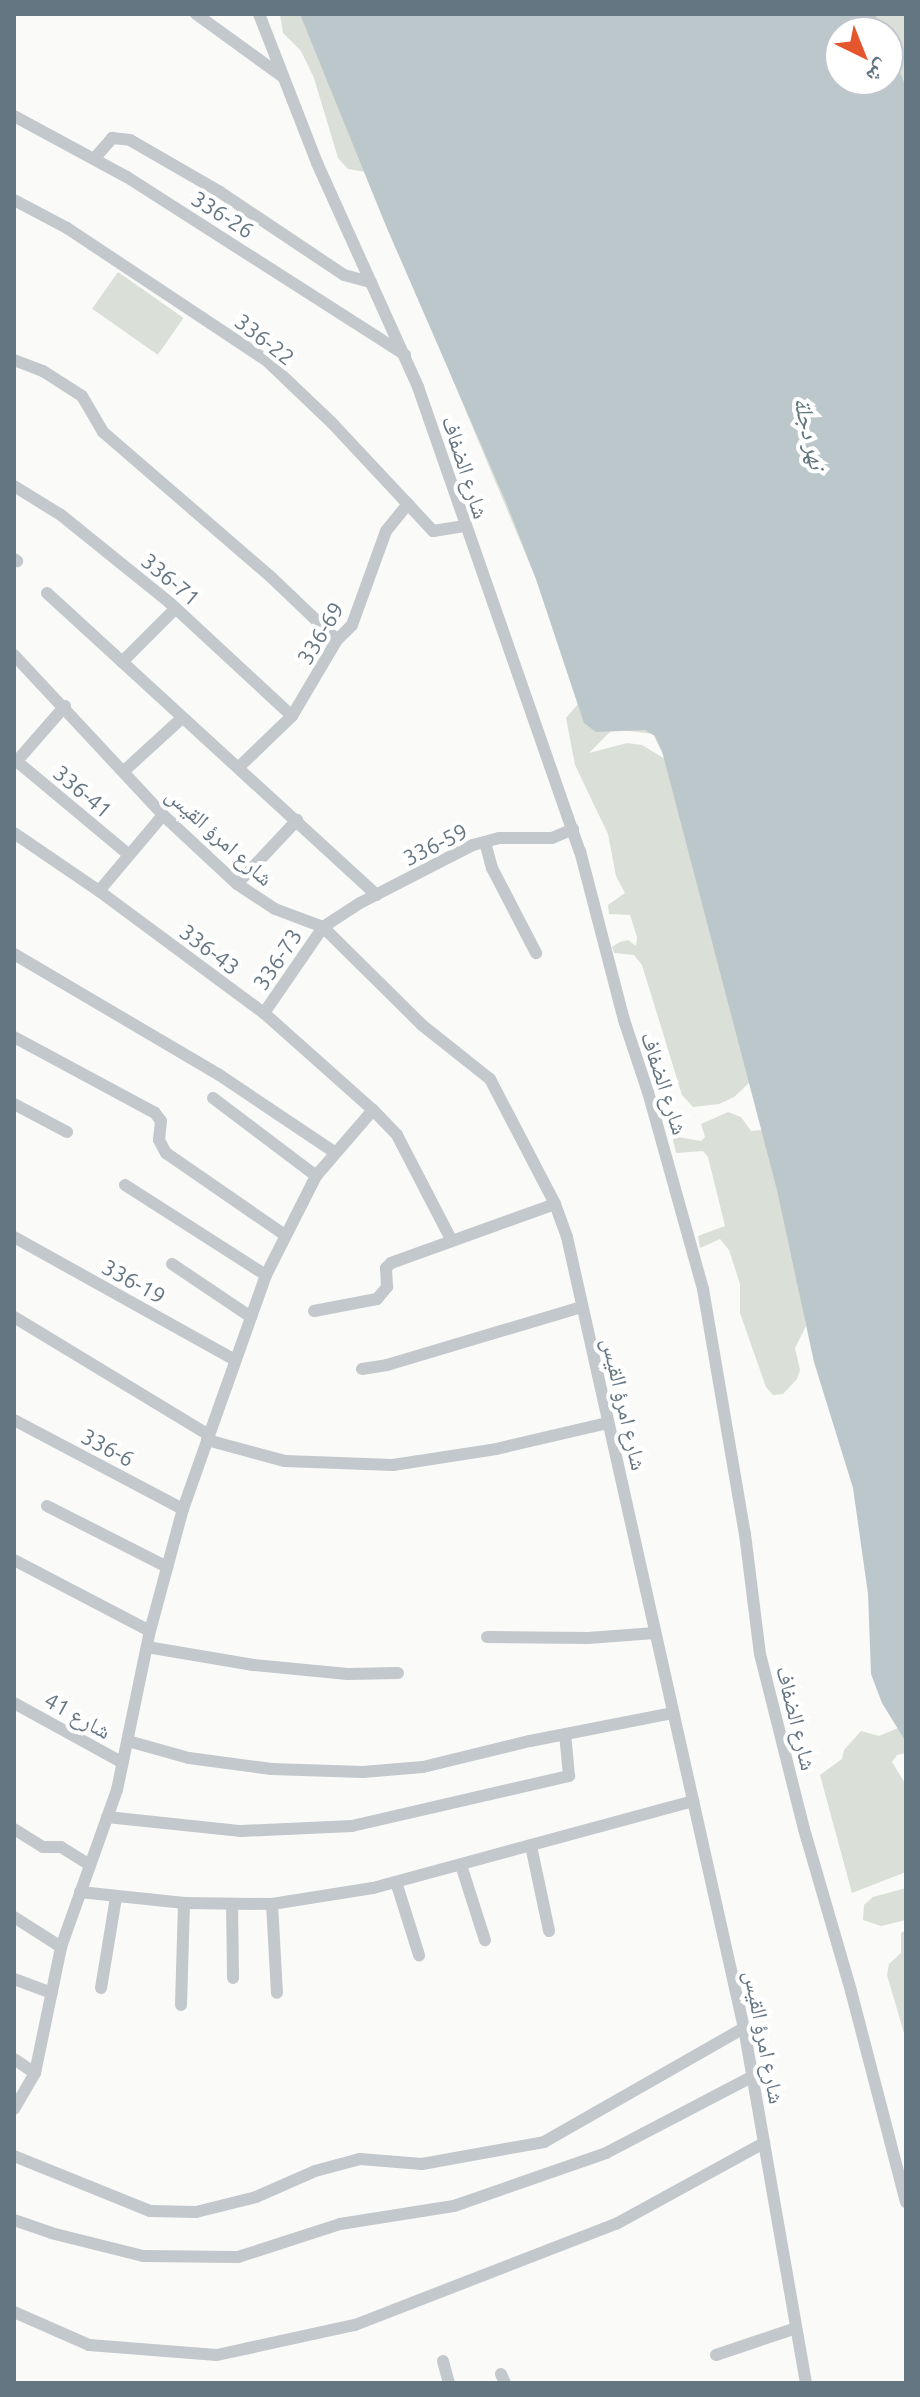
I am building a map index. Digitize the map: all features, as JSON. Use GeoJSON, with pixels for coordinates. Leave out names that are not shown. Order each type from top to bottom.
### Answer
{"type":"FeatureCollection","features":[{"type":"Feature","properties":{"kind":"street"},"geometry":{"type":"LineString","coordinates":[[196,14],[285,79]]}},
{"type":"Feature","properties":{"kind":"street","name":"شارع الضفاف"},"geometry":{"type":"LineString","coordinates":[[259,14],[317,163],[405,355],[573,829],[624,1020],[648,1092],[703,1289],[745,1534],[760,1654],[804,1829],[851,1991],[906,2202]]}},
{"type":"Feature","properties":{"kind":"street","name":"336-26"},"geometry":{"type":"LineString","coordinates":[[14,116],[94,159],[315,295],[405,355]]}},
{"type":"Feature","properties":{"kind":"street"},"geometry":{"type":"LineString","coordinates":[[94,159],[112,138],[130,140],[220,192],[344,275],[371,282]]}},
{"type":"Feature","properties":{"kind":"street","name":"336-22"},"geometry":{"type":"LineString","coordinates":[[14,200],[91,244],[267,361],[433,531],[465,526]]}},
{"type":"Feature","properties":{"kind":"street"},"geometry":{"type":"LineString","coordinates":[[14,360],[43,371],[82,396],[103,432],[271,577],[337,640]]}},
{"type":"Feature","properties":{"kind":"street","name":"336-71"},"geometry":{"type":"LineString","coordinates":[[14,486],[61,515],[176,608],[292,716]]}},
{"type":"Feature","properties":{"kind":"street","name":"336-69"},"geometry":{"type":"LineString","coordinates":[[239,767],[292,716],[337,640],[352,625],[386,531],[408,504]]}},
{"type":"Feature","properties":{"kind":"street"},"geometry":{"type":"LineString","coordinates":[[47,593],[377,895]]}},
{"type":"Feature","properties":{"kind":"street"},"geometry":{"type":"LineString","coordinates":[[122,662],[176,608]]}},
{"type":"Feature","properties":{"kind":"street","name":"شارع امرؤ القيس"},"geometry":{"type":"LineString","coordinates":[[14,655],[65,706],[163,815],[237,884],[275,909],[323,927],[422,1025],[490,1079],[555,1204],[567,1237],[744,2028],[806,2383]]}},
{"type":"Feature","properties":{"kind":"street"},"geometry":{"type":"LineString","coordinates":[[15,760],[65,706]]}},
{"type":"Feature","properties":{"kind":"street"},"geometry":{"type":"LineString","coordinates":[[124,771],[182,718]]}},
{"type":"Feature","properties":{"kind":"street","name":"336-41"},"geometry":{"type":"LineString","coordinates":[[15,760],[127,853]]}},
{"type":"Feature","properties":{"kind":"street"},"geometry":{"type":"LineString","coordinates":[[99,891],[127,853],[163,815]]}},
{"type":"Feature","properties":{"kind":"street"},"geometry":{"type":"LineString","coordinates":[[237,884],[297,820]]}},
{"type":"Feature","properties":{"kind":"street","name":"336-59"},"geometry":{"type":"LineString","coordinates":[[323,927],[457,851],[485,842],[528,836],[552,838],[573,829]]}},
{"type":"Feature","properties":{"kind":"street","name":"336-43"},"geometry":{"type":"LineString","coordinates":[[14,833],[99,891],[264,1013],[373,1110],[397,1135],[452,1241]]}},
{"type":"Feature","properties":{"kind":"street"},"geometry":{"type":"LineString","coordinates":[[485,842],[492,868],[536,953]]}},
{"type":"Feature","properties":{"kind":"street","name":"336-73"},"geometry":{"type":"LineString","coordinates":[[264,1013],[323,927]]}},
{"type":"Feature","properties":{"kind":"street"},"geometry":{"type":"LineString","coordinates":[[14,954],[218,1074],[334,1152]]}},
{"type":"Feature","properties":{"kind":"street"},"geometry":{"type":"LineString","coordinates":[[14,1037],[155,1113],[161,1121],[159,1140],[166,1153],[285,1235]]}},
{"type":"Feature","properties":{"kind":"street"},"geometry":{"type":"LineString","coordinates":[[213,1098],[316,1176]]}},
{"type":"Feature","properties":{"kind":"street"},"geometry":{"type":"LineString","coordinates":[[14,1104],[67,1132]]}},
{"type":"Feature","properties":{"kind":"street"},"geometry":{"type":"LineString","coordinates":[[14,2109],[35,2073],[61,1947],[123,1763],[150,1631],[183,1509],[235,1360],[266,1275],[316,1176],[373,1110]]}},
{"type":"Feature","properties":{"kind":"street"},"geometry":{"type":"LineString","coordinates":[[125,1185],[266,1275]]}},
{"type":"Feature","properties":{"kind":"street"},"geometry":{"type":"LineString","coordinates":[[314,1311],[377,1299],[387,1287],[386,1268],[391,1263],[555,1204]]}},
{"type":"Feature","properties":{"kind":"street","name":"336-19"},"geometry":{"type":"LineString","coordinates":[[14,1237],[235,1360]]}},
{"type":"Feature","properties":{"kind":"street"},"geometry":{"type":"LineString","coordinates":[[172,1264],[251,1317]]}},
{"type":"Feature","properties":{"kind":"street"},"geometry":{"type":"LineString","coordinates":[[362,1369],[387,1365],[582,1307]]}},
{"type":"Feature","properties":{"kind":"street"},"geometry":{"type":"LineString","coordinates":[[14,1317],[208,1438],[285,1461],[393,1465],[496,1449],[608,1423]]}},
{"type":"Feature","properties":{"kind":"street","name":"336-6"},"geometry":{"type":"LineString","coordinates":[[14,1420],[183,1509]]}},
{"type":"Feature","properties":{"kind":"street"},"geometry":{"type":"LineString","coordinates":[[47,1506],[167,1567]]}},
{"type":"Feature","properties":{"kind":"street"},"geometry":{"type":"LineString","coordinates":[[14,1560],[150,1631]]}},
{"type":"Feature","properties":{"kind":"street"},"geometry":{"type":"LineString","coordinates":[[487,1637],[588,1638],[655,1633]]}},
{"type":"Feature","properties":{"kind":"street"},"geometry":{"type":"LineString","coordinates":[[147,1647],[253,1665],[348,1674],[398,1673]]}},
{"type":"Feature","properties":{"kind":"street","name":"شارع 41"},"geometry":{"type":"LineString","coordinates":[[14,1703],[123,1763]]}},
{"type":"Feature","properties":{"kind":"street"},"geometry":{"type":"LineString","coordinates":[[128,1741],[189,1758],[271,1769],[363,1772],[423,1767],[673,1713]]}},
{"type":"Feature","properties":{"kind":"street"},"geometry":{"type":"LineString","coordinates":[[107,1817],[241,1831],[352,1826],[569,1776],[565,1734]]}},
{"type":"Feature","properties":{"kind":"street"},"geometry":{"type":"LineString","coordinates":[[80,1892],[184,1903],[272,1904],[396,1882],[693,1801]]}},
{"type":"Feature","properties":{"kind":"street"},"geometry":{"type":"LineString","coordinates":[[14,1829],[43,1847],[61,1847],[90,1865]]}},
{"type":"Feature","properties":{"kind":"street"},"geometry":{"type":"LineString","coordinates":[[531,1846],[549,1931]]}},
{"type":"Feature","properties":{"kind":"street"},"geometry":{"type":"LineString","coordinates":[[461,1865],[485,1940]]}},
{"type":"Feature","properties":{"kind":"street"},"geometry":{"type":"LineString","coordinates":[[396,1882],[419,1955]]}},
{"type":"Feature","properties":{"kind":"street"},"geometry":{"type":"LineString","coordinates":[[101,1988],[116,1897]]}},
{"type":"Feature","properties":{"kind":"street"},"geometry":{"type":"LineString","coordinates":[[181,2005],[184,1903]]}},
{"type":"Feature","properties":{"kind":"street"},"geometry":{"type":"LineString","coordinates":[[232,1904],[233,1978]]}},
{"type":"Feature","properties":{"kind":"street"},"geometry":{"type":"LineString","coordinates":[[272,1904],[277,1993]]}},
{"type":"Feature","properties":{"kind":"street"},"geometry":{"type":"LineString","coordinates":[[14,1917],[61,1947]]}},
{"type":"Feature","properties":{"kind":"street"},"geometry":{"type":"LineString","coordinates":[[14,1979],[52,1993]]}},
{"type":"Feature","properties":{"kind":"street"},"geometry":{"type":"LineString","coordinates":[[14,2156],[150,2211],[196,2212],[256,2197],[315,2171],[360,2159],[422,2164],[544,2142],[744,2028]]}},
{"type":"Feature","properties":{"kind":"street"},"geometry":{"type":"LineString","coordinates":[[14,2059],[35,2073]]}},
{"type":"Feature","properties":{"kind":"street"},"geometry":{"type":"LineString","coordinates":[[14,2220],[51,2233],[143,2256],[238,2257],[340,2224],[454,2206],[606,2153],[753,2076]]}},
{"type":"Feature","properties":{"kind":"street"},"geometry":{"type":"LineString","coordinates":[[14,2312],[89,2345],[217,2355],[355,2325],[616,2224],[764,2143]]}},
{"type":"Feature","properties":{"kind":"street"},"geometry":{"type":"LineString","coordinates":[[716,2355],[796,2328]]}},
{"type":"Feature","properties":{"kind":"street"},"geometry":{"type":"LineString","coordinates":[[443,2361],[449,2383]]}},
{"type":"Feature","properties":{"kind":"shaded area"},"geometry":{"type":"Polygon","coordinates":[[[280,14],[310,14],[646,673],[775,1140],[806,1326],[795,1348],[800,1370],[797,1379],[783,1394],[773,1395],[766,1387],[740,1313],[740,1284],[729,1250],[720,1239],[700,1248],[698,1236],[725,1226],[708,1157],[703,1151],[676,1153],[672,1136],[701,1141],[705,1137],[701,1124],[728,1112],[741,1117],[751,1131],[762,1130],[750,1082],[734,1097],[719,1104],[693,1107],[682,1095],[642,965],[634,955],[614,953],[612,947],[620,942],[628,940],[636,946],[637,937],[630,915],[609,914],[608,905],[625,893],[616,876],[608,834],[575,765],[566,718],[578,704],[536,579],[366,172],[348,169],[338,158],[314,78],[301,51],[283,33],[280,14]],[[613,729],[589,753],[627,743],[642,745],[665,759],[653,734],[613,729]]]}},
{"type":"Feature","properties":{"kind":"shaded area"},"geometry":{"type":"Polygon","coordinates":[[[906,14],[906,236],[890,96],[904,96],[904,16],[844,16],[906,14]]]}},
{"type":"Feature","properties":{"kind":"shaded area"},"geometry":{"type":"Polygon","coordinates":[[[118,272],[184,318],[158,355],[92,309],[118,272]]]}},
{"type":"Feature","properties":{"kind":"shaded area"},"geometry":{"type":"Polygon","coordinates":[[[898,1728],[906,1742],[906,1753],[897,1755],[892,1762],[906,1785],[906,1872],[852,1893],[820,1775],[842,1759],[844,1750],[861,1731],[879,1736],[898,1728]]]}},
{"type":"Feature","properties":{"kind":"shaded area"},"geometry":{"type":"Polygon","coordinates":[[[906,1888],[906,1920],[881,1926],[863,1920],[864,1905],[873,1897],[906,1888]]]}},
{"type":"Feature","properties":{"kind":"shaded area"},"geometry":{"type":"Polygon","coordinates":[[[906,1930],[906,2040],[887,1975],[889,1964],[901,1953],[901,1933],[906,1930]]]}},
{"type":"Feature","properties":{"kind":"water","name":"نهر دجلة"},"geometry":{"type":"Polygon","coordinates":[[[300,14],[875,14],[824,16],[824,96],[904,96],[904,82],[906,87],[906,1742],[882,1703],[871,1674],[868,1594],[853,1488],[814,1362],[777,1190],[662,751],[655,736],[645,730],[596,732],[584,723],[536,579],[506,502],[386,226],[300,14]]]}}]}
